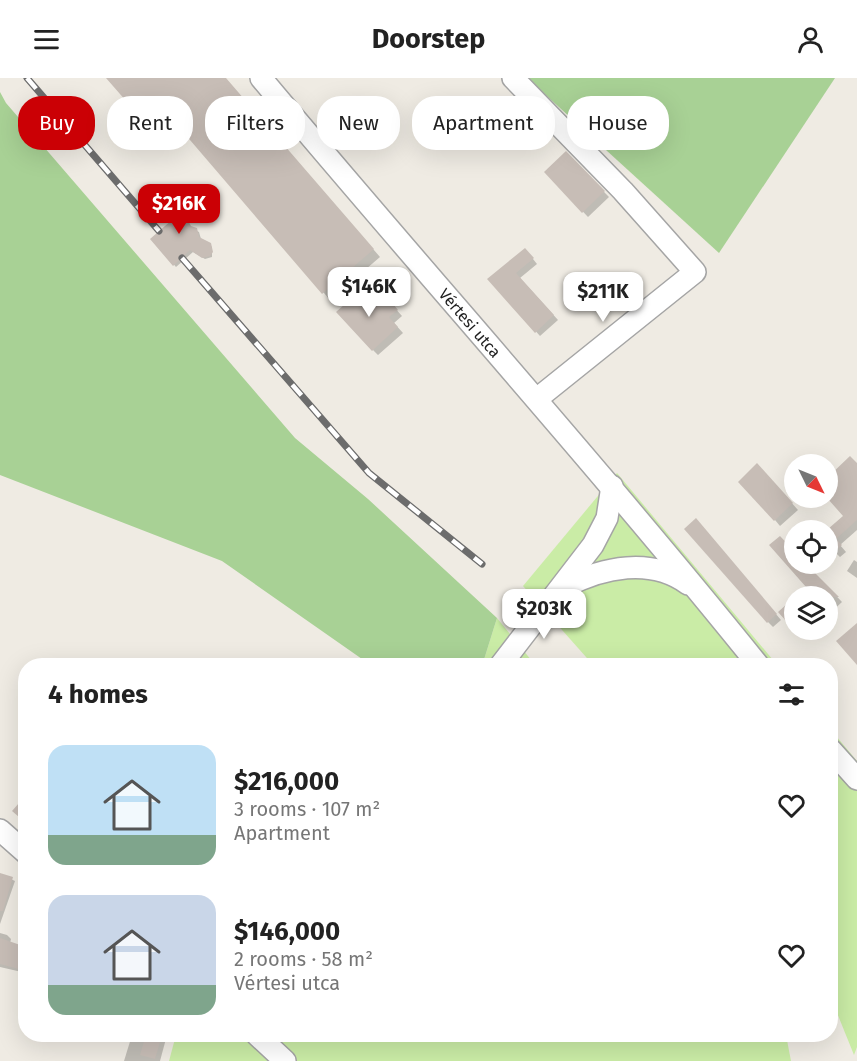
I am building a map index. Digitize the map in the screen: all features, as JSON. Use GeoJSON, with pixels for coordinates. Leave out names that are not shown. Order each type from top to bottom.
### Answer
{"type":"FeatureCollection","features":[{"type":"Feature","properties":{"kind":"street","name":"Vértesi utca"},"geometry":{"type":"LineString","coordinates":[[261,78],[397,241],[612,486],[753,658]]}},
{"type":"Feature","properties":{"kind":"street"},"geometry":{"type":"LineString","coordinates":[[513,78],[623,191],[695,272],[538,399]]}},
{"type":"Feature","properties":{"kind":"street"},"geometry":{"type":"LineString","coordinates":[[506,658],[593,545],[607,518],[612,486]]}},
{"type":"Feature","properties":{"kind":"street"},"geometry":{"type":"LineString","coordinates":[[558,592],[588,575],[630,567],[658,569],[677,576],[701,594]]}},
{"type":"Feature","properties":{"kind":"street"},"geometry":{"type":"LineString","coordinates":[[838,758],[857,780]]}},
{"type":"Feature","properties":{"kind":"street"},"geometry":{"type":"LineString","coordinates":[[0,830],[18,846]]}},
{"type":"Feature","properties":{"kind":"green space"},"geometry":{"type":"Polygon","coordinates":[[[527,78],[835,78],[719,253],[606,150],[669,150],[669,96],[567,96],[567,114],[555,104],[555,96],[547,96],[527,78]]]}},
{"type":"Feature","properties":{"kind":"green space"},"geometry":{"type":"Polygon","coordinates":[[[0,92],[18,117],[18,150],[47,150],[295,438],[368,499],[497,618],[484,658],[361,658],[222,561],[0,475],[0,92]]]}},
{"type":"Feature","properties":{"kind":"green space"},"geometry":{"type":"Polygon","coordinates":[[[617,473],[771,658],[587,658],[523,586],[617,473]]]}},
{"type":"Feature","properties":{"kind":"green space"},"geometry":{"type":"Polygon","coordinates":[[[497,618],[530,658],[484,658],[497,618]]]}},
{"type":"Feature","properties":{"kind":"green space"},"geometry":{"type":"Polygon","coordinates":[[[838,738],[857,761],[857,1047],[854,1055],[838,1015],[838,738]]]}},
{"type":"Feature","properties":{"kind":"green space"},"geometry":{"type":"Polygon","coordinates":[[[174,1042],[787,1042],[791,1061],[169,1061],[174,1042]]]}},
{"type":"Feature","properties":{"kind":"building"},"geometry":{"type":"Polygon","coordinates":[[[106,78],[226,78],[242,96],[205,96],[205,150],[288,150],[374,249],[322,294],[193,144],[193,96],[122,96],[106,78]]]}},
{"type":"Feature","properties":{"kind":"building"},"geometry":{"type":"Polygon","coordinates":[[[566,151],[605,191],[582,213],[544,172],[566,151]]]}},
{"type":"Feature","properties":{"kind":"building"},"geometry":{"type":"Polygon","coordinates":[[[162,195],[171,197],[173,205],[182,211],[185,209],[185,215],[191,226],[197,228],[199,237],[211,243],[213,252],[210,256],[202,258],[190,250],[173,266],[150,239],[173,219],[156,205],[156,201],[162,195]]]}},
{"type":"Feature","properties":{"kind":"building"},"geometry":{"type":"Polygon","coordinates":[[[525,248],[534,258],[516,273],[554,315],[535,333],[487,279],[525,248]]]}},
{"type":"Feature","properties":{"kind":"building"},"geometry":{"type":"Polygon","coordinates":[[[363,288],[379,306],[388,298],[398,310],[389,317],[398,327],[372,351],[336,312],[363,288]]]}},
{"type":"Feature","properties":{"kind":"building"},"geometry":{"type":"Polygon","coordinates":[[[850,456],[857,463],[857,520],[838,537],[838,520],[843,516],[836,508],[838,508],[838,467],[850,456]]]}},
{"type":"Feature","properties":{"kind":"building"},"geometry":{"type":"Polygon","coordinates":[[[757,463],[784,493],[784,508],[788,508],[774,521],[738,482],[757,463]]]}},
{"type":"Feature","properties":{"kind":"building"},"geometry":{"type":"Polygon","coordinates":[[[696,518],[777,614],[767,623],[684,529],[696,518]]]}},
{"type":"Feature","properties":{"kind":"building"},"geometry":{"type":"Polygon","coordinates":[[[780,536],[784,540],[784,562],[769,545],[780,536]]]}},
{"type":"Feature","properties":{"kind":"building"},"geometry":{"type":"Polygon","coordinates":[[[795,574],[816,574],[828,586],[805,586],[795,574]]]}},
{"type":"Feature","properties":{"kind":"building"},"geometry":{"type":"Polygon","coordinates":[[[784,607],[784,619],[778,612],[784,607]]]}},
{"type":"Feature","properties":{"kind":"building"},"geometry":{"type":"Polygon","coordinates":[[[857,623],[857,665],[836,641],[857,623]]]}},
{"type":"Feature","properties":{"kind":"building"},"geometry":{"type":"Polygon","coordinates":[[[18,804],[18,816],[12,811],[18,804]]]}},
{"type":"Feature","properties":{"kind":"building"},"geometry":{"type":"Polygon","coordinates":[[[0,873],[13,877],[3,911],[0,911],[0,873]]]}},
{"type":"Feature","properties":{"kind":"building"},"geometry":{"type":"Polygon","coordinates":[[[0,938],[18,944],[18,969],[0,964],[0,938]]]}},
{"type":"Feature","properties":{"kind":"building"},"geometry":{"type":"Polygon","coordinates":[[[144,1042],[160,1042],[155,1059],[140,1055],[144,1042]]]}},
{"type":"Feature","properties":{"kind":"railway"},"geometry":{"type":"LineString","coordinates":[[27,78],[159,231]]}},
{"type":"Feature","properties":{"kind":"railway"},"geometry":{"type":"LineString","coordinates":[[182,258],[369,473],[482,564]]}}]}
